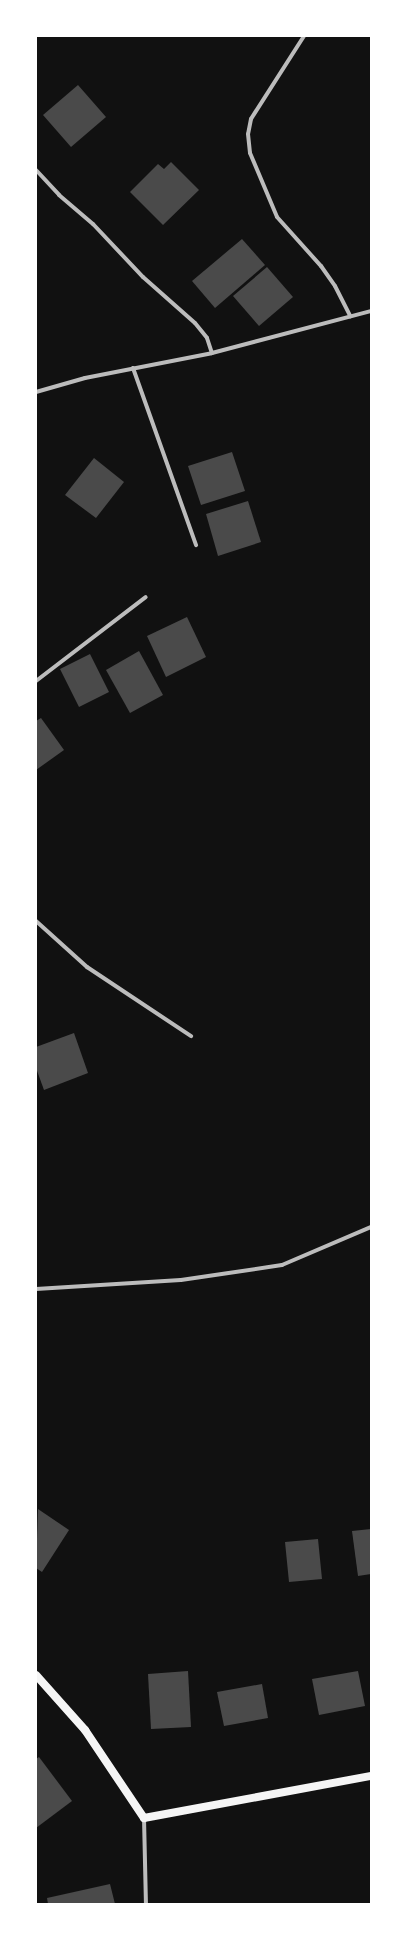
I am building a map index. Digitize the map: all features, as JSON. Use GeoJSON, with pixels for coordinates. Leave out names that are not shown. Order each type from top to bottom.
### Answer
{"type":"FeatureCollection","features":[{"type":"Feature","properties":{"kind":"main road"},"geometry":{"type":"LineString","coordinates":[[36,1675],[85,1730],[144,1818],[371,1776]]}},
{"type":"Feature","properties":{"kind":"street"},"geometry":{"type":"LineString","coordinates":[[304,36],[251,119],[248,134],[250,153],[277,217],[320,266],[335,286],[350,316]]}},
{"type":"Feature","properties":{"kind":"street"},"geometry":{"type":"LineString","coordinates":[[36,170],[59,195],[93,224],[143,277],[195,323],[207,338],[212,353]]}},
{"type":"Feature","properties":{"kind":"street"},"geometry":{"type":"LineString","coordinates":[[36,392],[85,378],[212,353],[371,310]]}},
{"type":"Feature","properties":{"kind":"street"},"geometry":{"type":"LineString","coordinates":[[133,368],[196,545]]}},
{"type":"Feature","properties":{"kind":"street"},"geometry":{"type":"LineString","coordinates":[[36,680],[146,597]]}},
{"type":"Feature","properties":{"kind":"street"},"geometry":{"type":"LineString","coordinates":[[36,921],[87,967],[192,1036]]}},
{"type":"Feature","properties":{"kind":"street"},"geometry":{"type":"LineString","coordinates":[[36,1289],[181,1280],[282,1265],[371,1227]]}},
{"type":"Feature","properties":{"kind":"street"},"geometry":{"type":"LineString","coordinates":[[144,1818],[146,1904]]}},
{"type":"Feature","properties":{"kind":"building"},"geometry":{"type":"Polygon","coordinates":[[[78,85],[106,117],[71,147],[43,115],[78,85]]]}},
{"type":"Feature","properties":{"kind":"building"},"geometry":{"type":"Polygon","coordinates":[[[171,162],[199,190],[163,225],[130,192],[158,164],[164,169],[171,162]]]}},
{"type":"Feature","properties":{"kind":"building"},"geometry":{"type":"Polygon","coordinates":[[[242,239],[265,265],[215,308],[192,281],[242,239]]]}},
{"type":"Feature","properties":{"kind":"building"},"geometry":{"type":"Polygon","coordinates":[[[267,267],[293,297],[259,326],[233,296],[267,267]]]}},
{"type":"Feature","properties":{"kind":"building"},"geometry":{"type":"Polygon","coordinates":[[[232,452],[245,491],[201,505],[188,466],[232,452]]]}},
{"type":"Feature","properties":{"kind":"building"},"geometry":{"type":"Polygon","coordinates":[[[94,458],[124,482],[96,518],[65,495],[94,458]]]}},
{"type":"Feature","properties":{"kind":"building"},"geometry":{"type":"Polygon","coordinates":[[[248,501],[261,542],[218,556],[206,514],[248,501]]]}},
{"type":"Feature","properties":{"kind":"building"},"geometry":{"type":"Polygon","coordinates":[[[187,617],[206,657],[166,677],[147,636],[187,617]]]}},
{"type":"Feature","properties":{"kind":"building"},"geometry":{"type":"Polygon","coordinates":[[[139,651],[163,695],[130,713],[106,670],[139,651]]]}},
{"type":"Feature","properties":{"kind":"building"},"geometry":{"type":"Polygon","coordinates":[[[90,654],[109,692],[79,707],[60,669],[90,654]]]}},
{"type":"Feature","properties":{"kind":"building"},"geometry":{"type":"Polygon","coordinates":[[[41,718],[64,750],[36,770],[36,721],[41,718]]]}},
{"type":"Feature","properties":{"kind":"building"},"geometry":{"type":"Polygon","coordinates":[[[74,1033],[88,1073],[44,1090],[36,1068],[36,1047],[74,1033]]]}},
{"type":"Feature","properties":{"kind":"building"},"geometry":{"type":"Polygon","coordinates":[[[38,1509],[69,1530],[42,1572],[36,1568],[38,1509]]]}},
{"type":"Feature","properties":{"kind":"building"},"geometry":{"type":"Polygon","coordinates":[[[371,1529],[371,1574],[358,1576],[352,1531],[371,1529]]]}},
{"type":"Feature","properties":{"kind":"building"},"geometry":{"type":"Polygon","coordinates":[[[318,1539],[322,1579],[289,1582],[285,1542],[318,1539]]]}},
{"type":"Feature","properties":{"kind":"building"},"geometry":{"type":"Polygon","coordinates":[[[188,1671],[191,1727],[151,1729],[148,1674],[188,1671]]]}},
{"type":"Feature","properties":{"kind":"building"},"geometry":{"type":"Polygon","coordinates":[[[358,1671],[365,1706],[319,1715],[312,1679],[358,1671]]]}},
{"type":"Feature","properties":{"kind":"building"},"geometry":{"type":"Polygon","coordinates":[[[262,1684],[268,1718],[224,1726],[217,1692],[262,1684]]]}},
{"type":"Feature","properties":{"kind":"building"},"geometry":{"type":"Polygon","coordinates":[[[39,1757],[72,1801],[36,1828],[36,1759],[39,1757]]]}},
{"type":"Feature","properties":{"kind":"building"},"geometry":{"type":"Polygon","coordinates":[[[110,1884],[115,1904],[48,1904],[47,1898],[110,1884]]]}}]}
